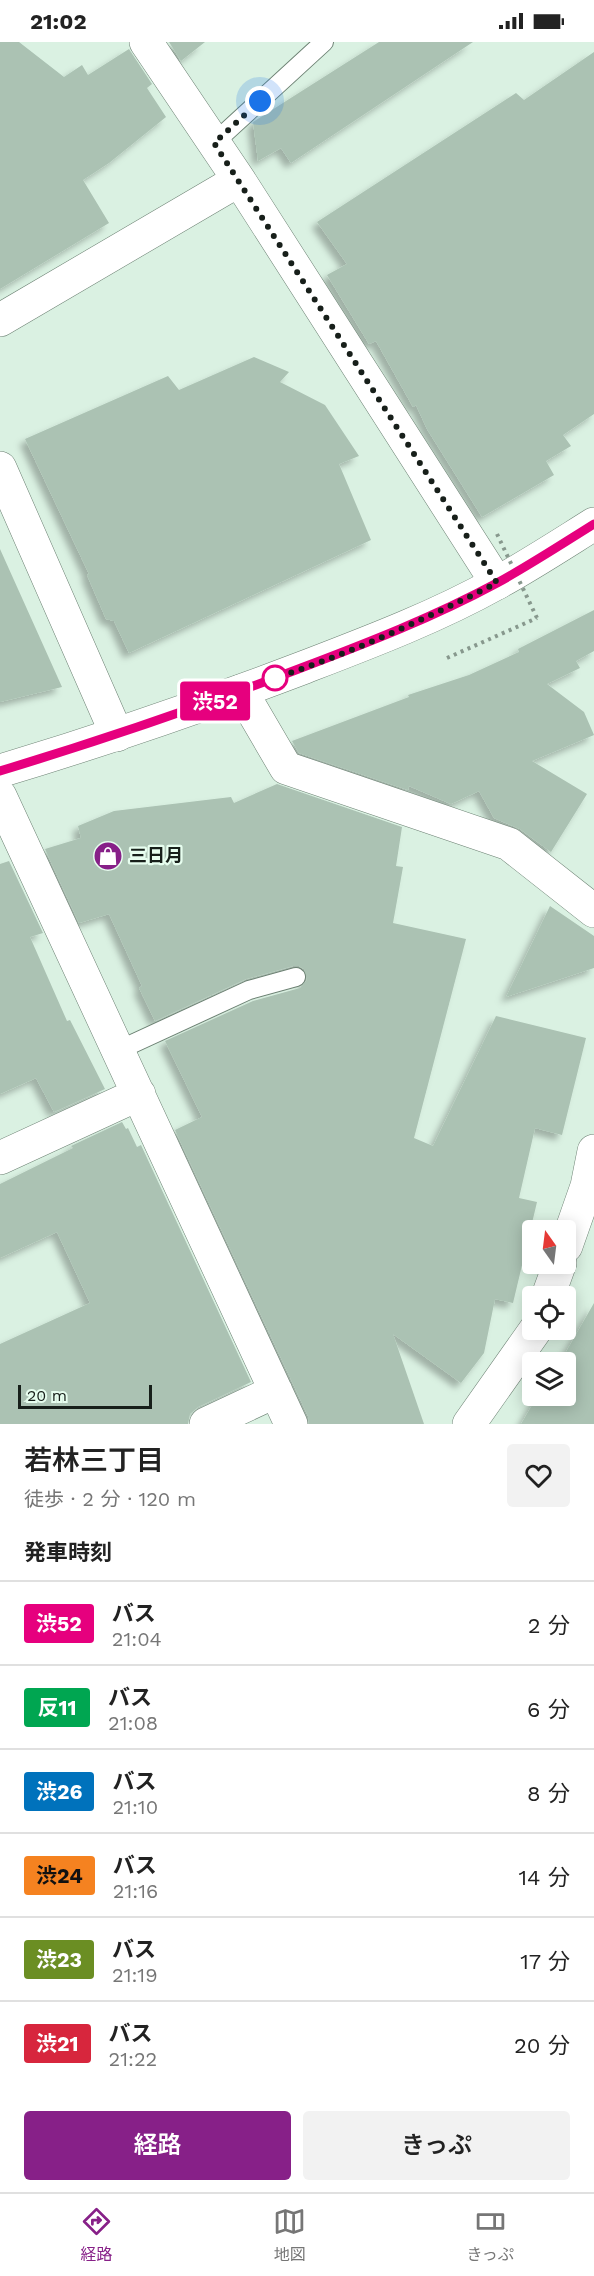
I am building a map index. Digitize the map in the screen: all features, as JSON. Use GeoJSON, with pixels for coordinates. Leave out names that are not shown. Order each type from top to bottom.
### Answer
{"type":"FeatureCollection","features":[{"type":"Feature","properties":{"kind":"street"},"geometry":{"type":"LineString","coordinates":[[146,42],[239,180],[497,583]]}},
{"type":"Feature","properties":{"kind":"street"},"geometry":{"type":"LineString","coordinates":[[0,320],[239,180]]}},
{"type":"Feature","properties":{"kind":"street"},"geometry":{"type":"LineString","coordinates":[[0,468],[117,735]]}},
{"type":"Feature","properties":{"kind":"street"},"geometry":{"type":"LineString","coordinates":[[0,771],[117,735],[367,643],[435,614],[497,583],[594,524]]}},
{"type":"Feature","properties":{"kind":"street"},"geometry":{"type":"LineString","coordinates":[[241,691],[286,768],[509,844],[594,911]]}},
{"type":"Feature","properties":{"kind":"street"},"geometry":{"type":"LineString","coordinates":[[0,796],[291,1424]]}},
{"type":"Feature","properties":{"kind":"street"},"geometry":{"type":"LineString","coordinates":[[0,1158],[139,1094]]}},
{"type":"Feature","properties":{"kind":"street"},"geometry":{"type":"LineString","coordinates":[[575,1220],[587,1186],[594,1151]]}},
{"type":"Feature","properties":{"kind":"street"},"geometry":{"type":"LineString","coordinates":[[469,1424],[528,1340]]}},
{"type":"Feature","properties":{"kind":"street"},"geometry":{"type":"LineString","coordinates":[[206,1424],[276,1391]]}},
{"type":"Feature","properties":{"kind":"lane"},"geometry":{"type":"LineString","coordinates":[[214,143],[324,42]]}},
{"type":"Feature","properties":{"kind":"lane"},"geometry":{"type":"LineString","coordinates":[[119,1050],[249,990],[296,977]]}},
{"type":"Feature","properties":{"kind":"path"},"geometry":{"type":"LineString","coordinates":[[447,658],[537,618],[497,534]]}},
{"type":"Feature","properties":{"kind":"building"},"geometry":{"type":"Polygon","coordinates":[[[0,42],[19,42],[64,77],[82,65],[88,75],[129,49],[152,84],[147,88],[166,117],[109,163],[83,180],[109,223],[0,289],[0,42]]]}},
{"type":"Feature","properties":{"kind":"building"},"geometry":{"type":"Polygon","coordinates":[[[169,42],[205,42],[181,61],[169,42]]]}},
{"type":"Feature","properties":{"kind":"building"},"geometry":{"type":"Polygon","coordinates":[[[379,42],[473,42],[291,163],[281,148],[258,161],[253,122],[379,42]]]}},
{"type":"Feature","properties":{"kind":"building"},"geometry":{"type":"Polygon","coordinates":[[[594,52],[594,414],[563,435],[571,446],[546,461],[554,475],[482,517],[427,429],[416,405],[413,407],[376,341],[369,344],[327,275],[347,264],[317,222],[516,93],[524,100],[594,52]]]}},
{"type":"Feature","properties":{"kind":"building"},"geometry":{"type":"Polygon","coordinates":[[[254,357],[289,372],[280,382],[325,405],[359,456],[339,464],[371,540],[129,653],[114,621],[106,619],[87,575],[89,574],[25,439],[168,376],[179,390],[254,357]]]}},
{"type":"Feature","properties":{"kind":"building"},"geometry":{"type":"Polygon","coordinates":[[[0,549],[62,687],[0,702],[0,549]]]}},
{"type":"Feature","properties":{"kind":"building"},"geometry":{"type":"Polygon","coordinates":[[[594,610],[594,651],[576,661],[580,668],[547,684],[584,712],[594,735],[532,761],[587,794],[551,852],[520,829],[494,818],[479,791],[451,804],[409,786],[408,790],[299,753],[292,741],[409,697],[408,695],[469,675],[519,652],[518,649],[594,610]]]}},
{"type":"Feature","properties":{"kind":"building"},"geometry":{"type":"Polygon","coordinates":[[[277,784],[402,827],[396,866],[403,867],[393,923],[466,939],[414,1138],[433,1146],[496,1016],[586,1038],[562,1135],[535,1128],[519,1198],[537,1202],[533,1220],[522,1220],[522,1265],[513,1303],[495,1299],[484,1353],[461,1383],[393,1334],[424,1424],[309,1424],[308,1416],[175,1130],[202,1117],[165,1041],[253,1001],[300,988],[307,980],[304,969],[293,966],[246,979],[155,1021],[139,988],[142,986],[109,914],[79,923],[45,849],[81,838],[78,826],[114,811],[231,797],[234,803],[277,784]]]}},
{"type":"Feature","properties":{"kind":"building"},"geometry":{"type":"Polygon","coordinates":[[[9,861],[43,933],[30,937],[67,1021],[70,1020],[105,1089],[54,1112],[36,1078],[0,1094],[0,864],[9,861]]]}},
{"type":"Feature","properties":{"kind":"building"},"geometry":{"type":"Polygon","coordinates":[[[550,906],[594,936],[594,968],[506,997],[550,906]]]}},
{"type":"Feature","properties":{"kind":"building"},"geometry":{"type":"Polygon","coordinates":[[[122,1122],[126,1129],[128,1128],[137,1147],[141,1145],[251,1382],[198,1407],[190,1414],[188,1424],[0,1424],[0,1344],[90,1303],[57,1232],[0,1258],[0,1184],[122,1122]]]}},
{"type":"Feature","properties":{"kind":"building"},"geometry":{"type":"Polygon","coordinates":[[[594,1303],[594,1424],[521,1424],[532,1406],[576,1406],[576,1352],[566,1352],[573,1340],[576,1340],[576,1334],[594,1303]]]}},
{"type":"Feature","properties":{"kind":"bus line","name":"渋52"},"geometry":{"type":"LineString","coordinates":[[0,771],[117,735],[367,643],[435,614],[497,583],[594,524]]}},
{"type":"Feature","properties":{"kind":"place","name":"三日月"},"geometry":{"type":"Point","coordinates":[108,856]}},
{"type":"Feature","properties":{"kind":"route"},"geometry":{"type":"LineString","coordinates":[[260,101],[214,143],[497,583],[435,614],[275,678]]}}]}
